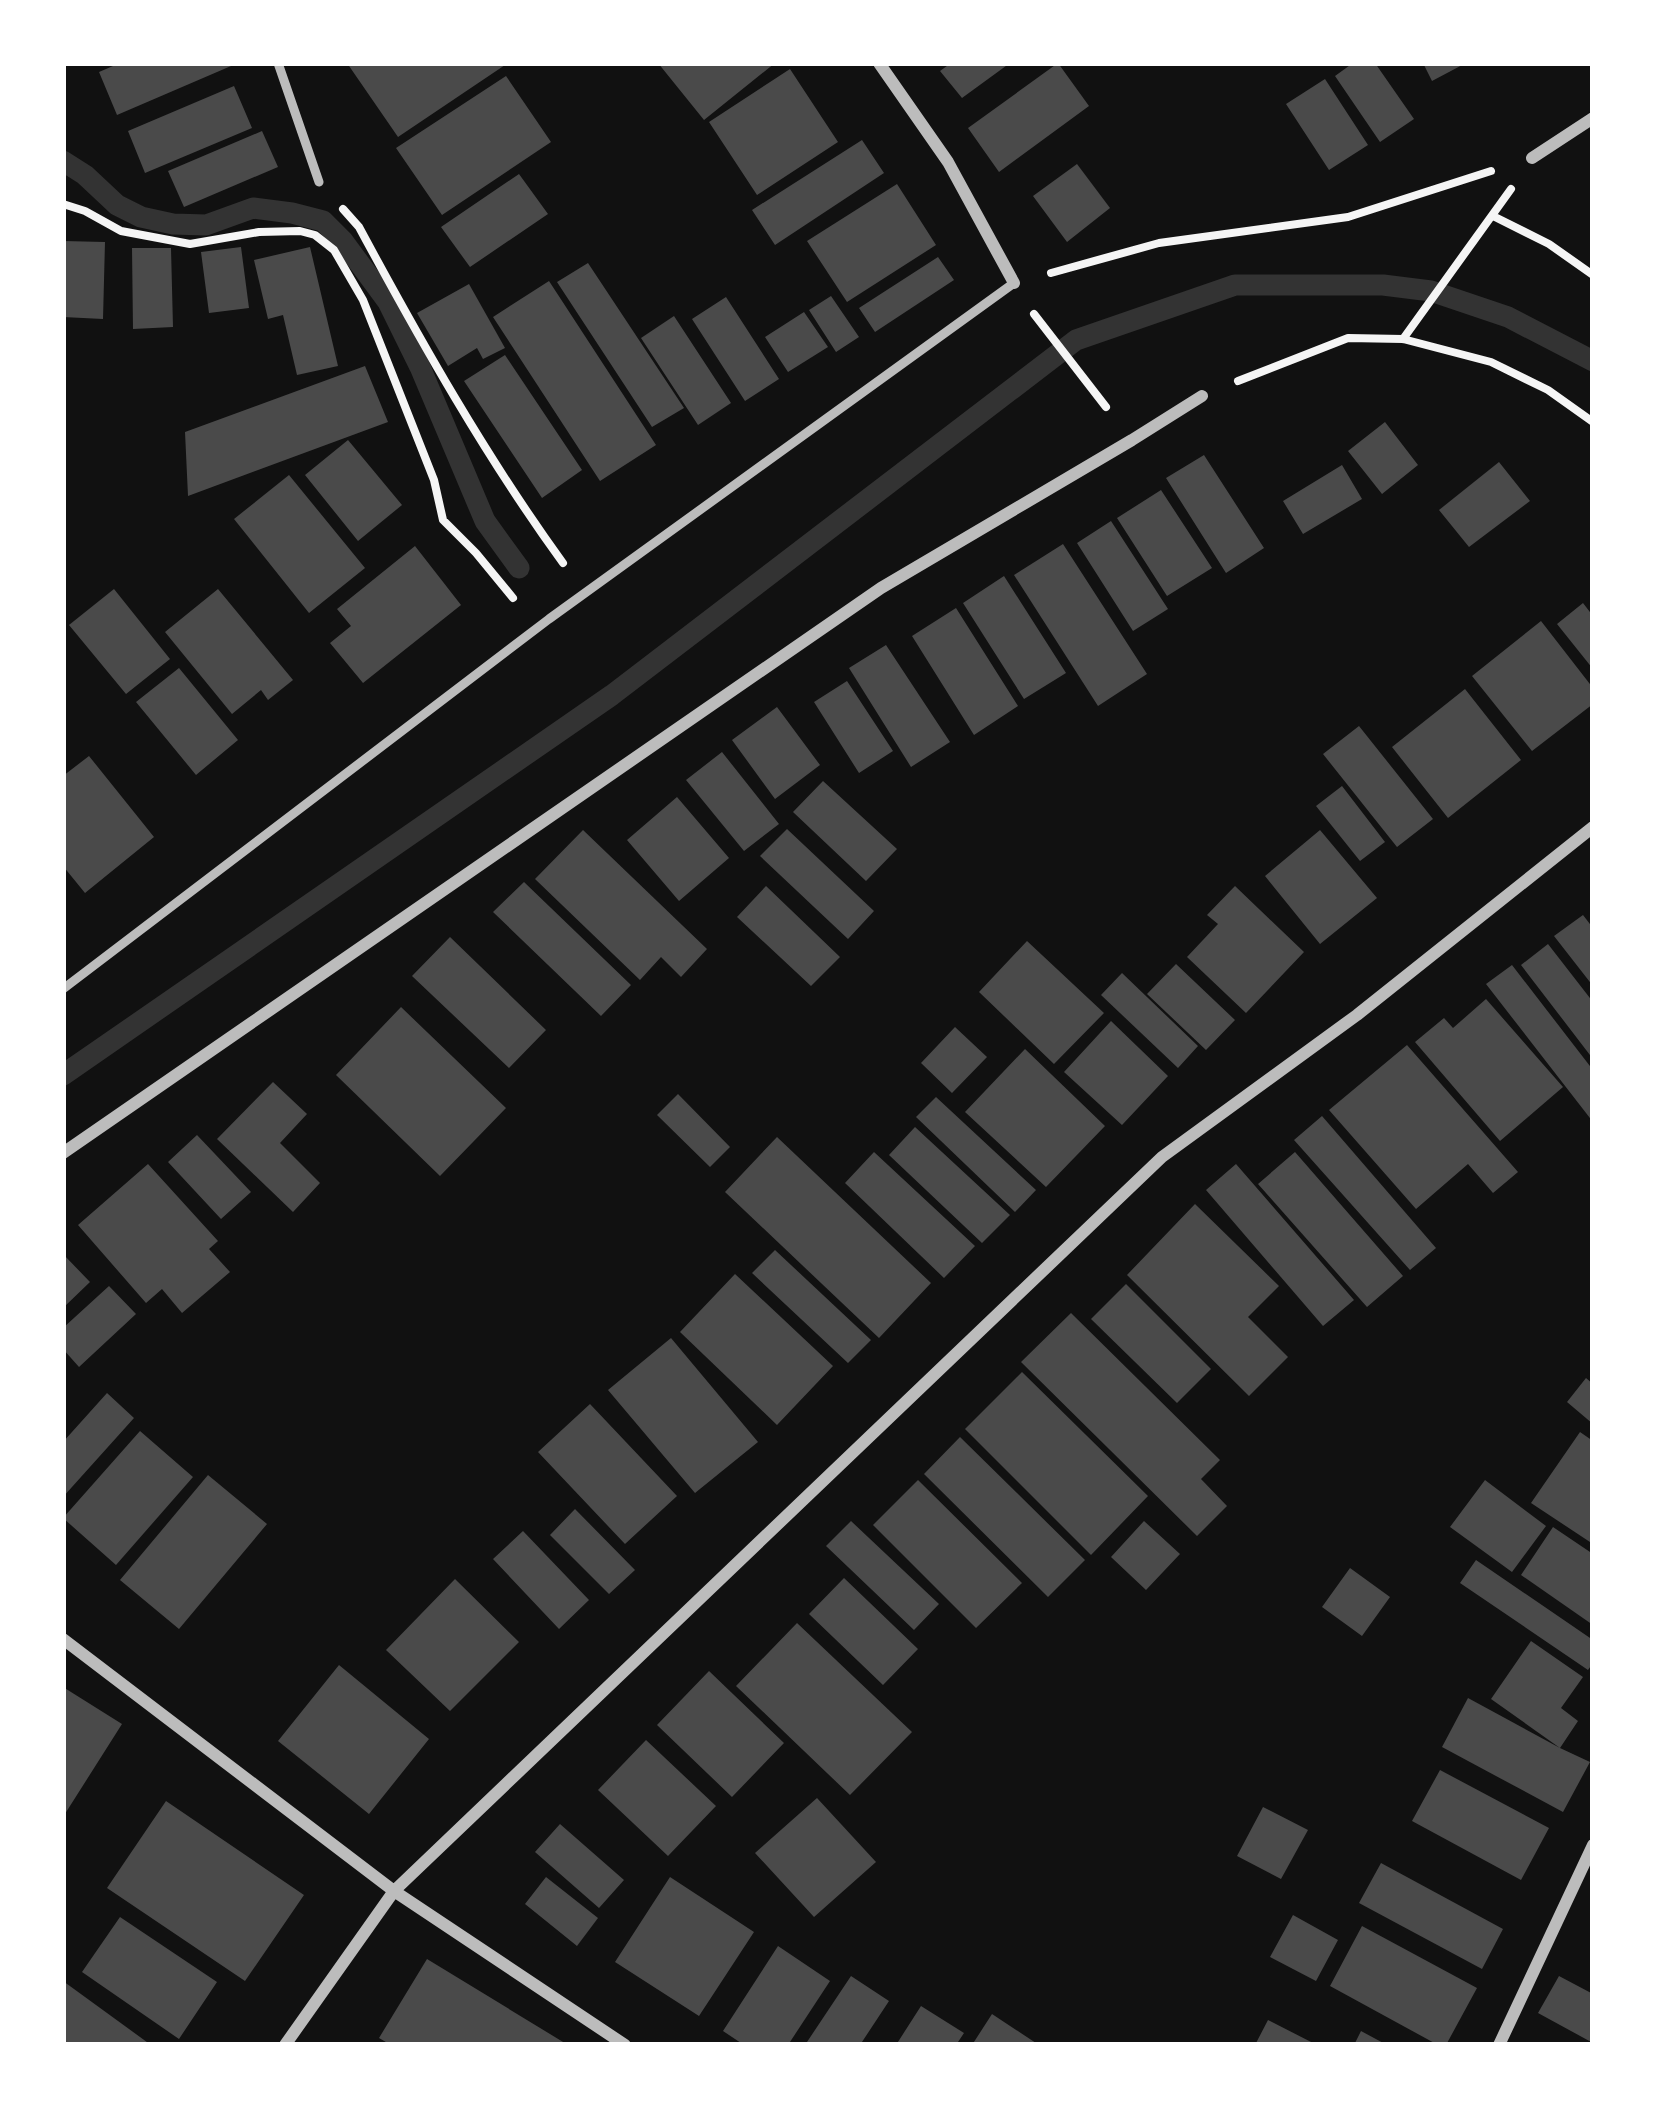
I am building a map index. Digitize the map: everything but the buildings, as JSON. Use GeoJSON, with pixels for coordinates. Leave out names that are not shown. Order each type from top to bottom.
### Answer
{"type":"FeatureCollection","features":[{"type":"Feature","properties":{"kind":"street"},"geometry":{"type":"LineString","coordinates":[[879,63],[948,162],[1014,283]]}},
{"type":"Feature","properties":{"kind":"street"},"geometry":{"type":"LineString","coordinates":[[1532,158],[1593,118]]}},
{"type":"Feature","properties":{"kind":"street"},"geometry":{"type":"LineString","coordinates":[[63,1153],[881,588],[1202,396]]}},
{"type":"Feature","properties":{"kind":"street"},"geometry":{"type":"LineString","coordinates":[[285,2045],[394,1891],[1162,1157],[1357,1016],[1593,827]]}},
{"type":"Feature","properties":{"kind":"street"},"geometry":{"type":"LineString","coordinates":[[63,1639],[394,1891],[626,2045]]}},
{"type":"Feature","properties":{"kind":"street"},"geometry":{"type":"LineString","coordinates":[[1499,2045],[1593,1845]]}},
{"type":"Feature","properties":{"kind":"lane"},"geometry":{"type":"LineString","coordinates":[[278,63],[319,182]]}},
{"type":"Feature","properties":{"kind":"lane"},"geometry":{"type":"LineString","coordinates":[[63,989],[539,627],[1014,283]]}},
{"type":"Feature","properties":{"kind":"path"},"geometry":{"type":"LineString","coordinates":[[1014,283],[1159,243],[1348,217],[1532,158]]}},
{"type":"Feature","properties":{"kind":"path"},"geometry":{"type":"LineString","coordinates":[[319,182],[358,227],[450,392],[585,593]]}},
{"type":"Feature","properties":{"kind":"path"},"geometry":{"type":"LineString","coordinates":[[63,204],[121,231],[190,244],[259,232],[300,231],[334,250],[364,300],[434,480],[443,520],[539,627]]}},
{"type":"Feature","properties":{"kind":"path"},"geometry":{"type":"LineString","coordinates":[[1403,339],[1493,216],[1550,244],[1593,275]]}},
{"type":"Feature","properties":{"kind":"path"},"geometry":{"type":"LineString","coordinates":[[1036,319],[1118,422]]}},
{"type":"Feature","properties":{"kind":"path"},"geometry":{"type":"LineString","coordinates":[[1202,396],[1348,338],[1403,339],[1491,362],[1549,390],[1593,422]]}},
{"type":"Feature","properties":{"kind":"waterway"},"geometry":{"type":"LineString","coordinates":[[63,161],[117,205],[141,217],[206,225],[253,208],[323,221],[388,302],[485,521],[519,568]]}},
{"type":"Feature","properties":{"kind":"waterway"},"geometry":{"type":"LineString","coordinates":[[63,1075],[612,695],[1076,340],[1235,285],[1383,285],[1431,291],[1508,317],[1593,361]]}}]}
